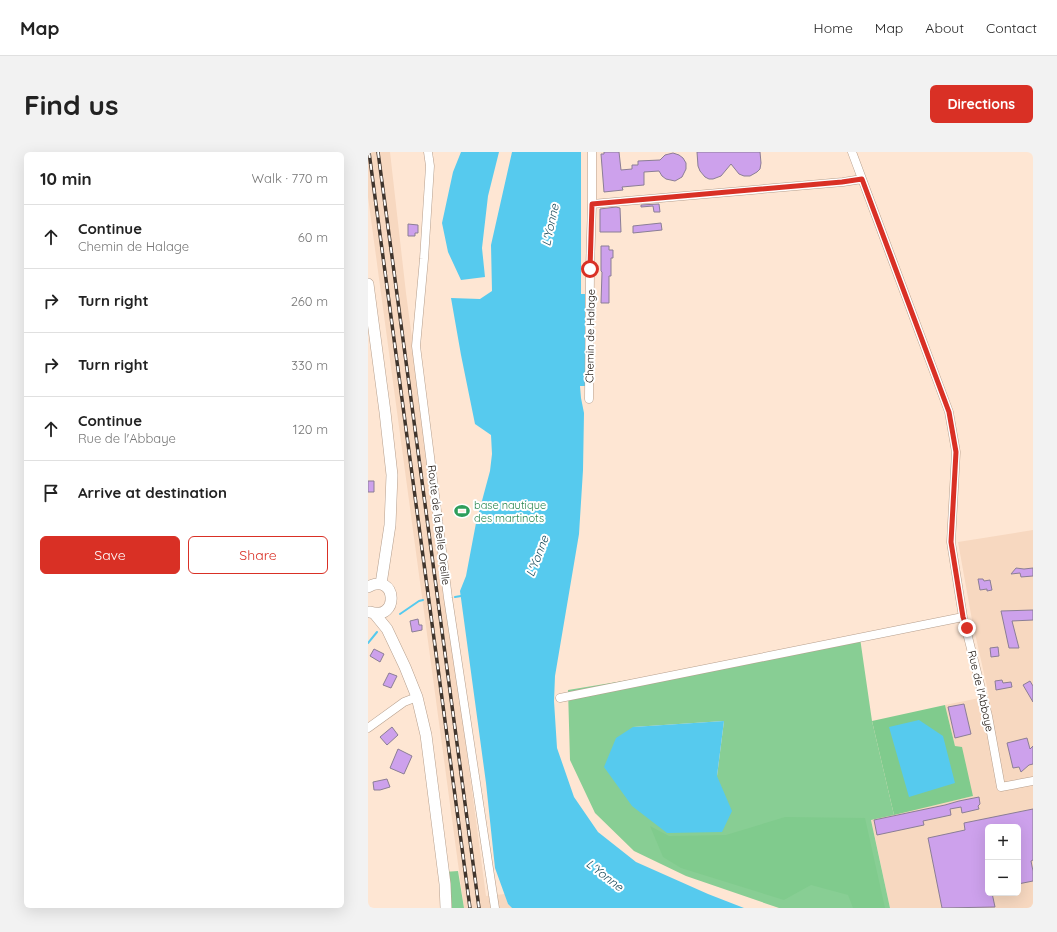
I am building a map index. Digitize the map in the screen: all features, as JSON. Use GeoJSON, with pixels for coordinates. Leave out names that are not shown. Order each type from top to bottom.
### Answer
{"type":"FeatureCollection","features":[{"type":"Feature","properties":{"kind":"main road"},"geometry":{"type":"LineString","coordinates":[[368,291],[386,419],[392,475],[390,525],[381,584]]}},
{"type":"Feature","properties":{"kind":"main road"},"geometry":{"type":"LineString","coordinates":[[368,587],[372,584],[381,584],[389,590],[391,594],[391,603],[386,615],[387,629]]}},
{"type":"Feature","properties":{"kind":"main road"},"geometry":{"type":"LineString","coordinates":[[371,612],[379,613],[388,609]]}},
{"type":"Feature","properties":{"kind":"main road"},"geometry":{"type":"LineString","coordinates":[[371,612],[387,629],[405,667],[417,698],[426,735],[445,884],[446,908]]}},
{"type":"Feature","properties":{"kind":"street","name":"Route de la Belle Oreille"},"geometry":{"type":"LineString","coordinates":[[428,152],[430,166],[424,259],[416,346],[448,598],[495,908]]}},
{"type":"Feature","properties":{"kind":"street","name":"Chemin de Halage"},"geometry":{"type":"LineString","coordinates":[[589,399],[592,152]]}},
{"type":"Feature","properties":{"kind":"street","name":"Rue de l'Abbaye"},"geometry":{"type":"LineString","coordinates":[[852,152],[949,412],[956,452],[951,542],[963,617],[988,716],[1001,787],[1033,781]]}},
{"type":"Feature","properties":{"kind":"street"},"geometry":{"type":"LineString","coordinates":[[592,204],[862,179]]}},
{"type":"Feature","properties":{"kind":"street"},"geometry":{"type":"LineString","coordinates":[[560,698],[963,617]]}},
{"type":"Feature","properties":{"kind":"street"},"geometry":{"type":"LineString","coordinates":[[368,728],[404,702],[417,698]]}},
{"type":"Feature","properties":{"kind":"shaded area"},"geometry":{"type":"Polygon","coordinates":[[[368,152],[390,152],[406,293],[486,896],[505,894],[508,904],[512,908],[464,908],[368,197],[368,152]]]}},
{"type":"Feature","properties":{"kind":"shaded area"},"geometry":{"type":"Polygon","coordinates":[[[1033,530],[1033,908],[890,908],[871,819],[973,796],[955,746],[945,705],[989,696],[972,620],[958,542],[1033,530]]]}},
{"type":"Feature","properties":{"kind":"green space"},"geometry":{"type":"Polygon","coordinates":[[[860,638],[872,721],[894,815],[871,820],[890,908],[779,908],[686,876],[634,851],[595,813],[570,760],[568,690],[860,638]],[[724,721],[633,727],[717,776],[724,721]]]}},
{"type":"Feature","properties":{"kind":"green space"},"geometry":{"type":"Polygon","coordinates":[[[945,705],[955,746],[962,747],[973,796],[894,815],[872,721],[945,705]]]}},
{"type":"Feature","properties":{"kind":"green space"},"geometry":{"type":"Polygon","coordinates":[[[785,817],[865,818],[885,908],[853,908],[848,895],[811,885],[784,900],[681,868],[663,857],[650,826],[669,836],[726,835],[785,817]]]}},
{"type":"Feature","properties":{"kind":"green space"},"geometry":{"type":"Polygon","coordinates":[[[458,871],[464,908],[441,908],[444,872],[458,871]]]}},
{"type":"Feature","properties":{"kind":"water"},"geometry":{"type":"Polygon","coordinates":[[[461,152],[499,152],[488,196],[482,248],[485,277],[461,280],[448,252],[442,223],[453,172],[461,152]]]}},
{"type":"Feature","properties":{"kind":"water","name":"L'Yonne"},"geometry":{"type":"Polygon","coordinates":[[[512,152],[581,152],[581,294],[585,294],[585,386],[580,386],[584,413],[583,470],[579,534],[555,676],[554,701],[557,748],[574,797],[598,832],[636,862],[708,894],[744,908],[512,908],[508,904],[495,868],[486,783],[460,591],[466,576],[476,523],[490,471],[492,454],[491,435],[475,424],[451,298],[480,299],[492,291],[491,245],[512,152]]]}},
{"type":"Feature","properties":{"kind":"water"},"geometry":{"type":"Polygon","coordinates":[[[919,720],[943,736],[955,783],[909,797],[889,727],[919,720]]]}},
{"type":"Feature","properties":{"kind":"water"},"geometry":{"type":"Polygon","coordinates":[[[724,721],[717,776],[732,811],[722,832],[667,833],[632,806],[604,767],[616,738],[633,727],[724,721]]]}},
{"type":"Feature","properties":{"kind":"building"},"geometry":{"type":"Polygon","coordinates":[[[604,152],[619,152],[621,170],[632,169],[632,165],[638,165],[638,161],[660,160],[665,155],[673,153],[683,158],[686,163],[686,169],[682,177],[675,181],[666,179],[659,171],[644,172],[644,185],[622,187],[623,190],[604,192],[601,154],[604,154],[604,152]]]}},
{"type":"Feature","properties":{"kind":"building"},"geometry":{"type":"Polygon","coordinates":[[[697,152],[760,152],[760,169],[750,176],[744,176],[739,174],[731,164],[721,176],[709,179],[700,171],[697,152]]]}},
{"type":"Feature","properties":{"kind":"building"},"geometry":{"type":"Polygon","coordinates":[[[659,204],[660,212],[654,212],[653,206],[641,207],[641,205],[659,204]]]}},
{"type":"Feature","properties":{"kind":"building"},"geometry":{"type":"Polygon","coordinates":[[[620,208],[621,232],[600,232],[600,209],[620,208]]]}},
{"type":"Feature","properties":{"kind":"building"},"geometry":{"type":"Polygon","coordinates":[[[661,223],[662,230],[633,233],[633,226],[661,223]]]}},
{"type":"Feature","properties":{"kind":"building"},"geometry":{"type":"Polygon","coordinates":[[[408,224],[418,225],[418,233],[415,233],[415,236],[408,236],[408,224]]]}},
{"type":"Feature","properties":{"kind":"building"},"geometry":{"type":"Polygon","coordinates":[[[601,246],[609,246],[609,250],[613,250],[613,258],[611,258],[611,276],[609,276],[609,303],[601,303],[601,246]]]}},
{"type":"Feature","properties":{"kind":"building"},"geometry":{"type":"Polygon","coordinates":[[[368,481],[374,481],[374,492],[368,492],[368,481]]]}},
{"type":"Feature","properties":{"kind":"building"},"geometry":{"type":"Polygon","coordinates":[[[1016,568],[1033,568],[1033,576],[1021,577],[1020,573],[1011,574],[1016,568]]]}},
{"type":"Feature","properties":{"kind":"building"},"geometry":{"type":"Polygon","coordinates":[[[978,579],[983,579],[984,581],[990,580],[992,590],[980,590],[978,579]]]}},
{"type":"Feature","properties":{"kind":"building"},"geometry":{"type":"Polygon","coordinates":[[[1033,610],[1033,620],[1012,621],[1019,648],[1009,648],[1001,611],[1033,610]]]}},
{"type":"Feature","properties":{"kind":"building"},"geometry":{"type":"Polygon","coordinates":[[[418,619],[419,625],[422,625],[422,630],[412,632],[410,621],[418,619]]]}},
{"type":"Feature","properties":{"kind":"building"},"geometry":{"type":"Polygon","coordinates":[[[998,647],[999,656],[991,657],[990,648],[998,647]]]}},
{"type":"Feature","properties":{"kind":"building"},"geometry":{"type":"Polygon","coordinates":[[[374,649],[384,654],[380,662],[370,656],[374,649]]]}},
{"type":"Feature","properties":{"kind":"building"},"geometry":{"type":"Polygon","coordinates":[[[389,673],[397,676],[391,688],[383,685],[389,673]]]}},
{"type":"Feature","properties":{"kind":"building"},"geometry":{"type":"Polygon","coordinates":[[[1002,680],[1003,683],[1011,682],[1012,687],[996,690],[995,681],[1002,680]]]}},
{"type":"Feature","properties":{"kind":"building"},"geometry":{"type":"Polygon","coordinates":[[[1030,681],[1033,686],[1033,702],[1023,685],[1030,681]]]}},
{"type":"Feature","properties":{"kind":"building"},"geometry":{"type":"Polygon","coordinates":[[[964,704],[971,734],[955,738],[948,707],[964,704]]]}},
{"type":"Feature","properties":{"kind":"building"},"geometry":{"type":"Polygon","coordinates":[[[392,727],[398,735],[387,745],[380,737],[392,727]]]}},
{"type":"Feature","properties":{"kind":"building"},"geometry":{"type":"Polygon","coordinates":[[[1027,738],[1030,749],[1033,746],[1033,764],[1029,765],[1021,772],[1019,767],[1013,768],[1007,743],[1027,738]]]}},
{"type":"Feature","properties":{"kind":"building"},"geometry":{"type":"Polygon","coordinates":[[[398,749],[412,756],[404,774],[390,768],[398,749]]]}},
{"type":"Feature","properties":{"kind":"building"},"geometry":{"type":"Polygon","coordinates":[[[387,779],[390,787],[374,790],[373,782],[387,779]]]}},
{"type":"Feature","properties":{"kind":"building"},"geometry":{"type":"Polygon","coordinates":[[[979,797],[979,809],[962,813],[961,807],[950,809],[951,815],[923,821],[924,825],[877,835],[874,820],[979,797]]]}},
{"type":"Feature","properties":{"kind":"building"},"geometry":{"type":"Polygon","coordinates":[[[1033,809],[1033,860],[1031,861],[1033,881],[1021,883],[1021,824],[985,824],[985,896],[993,896],[995,907],[942,908],[928,838],[965,830],[964,823],[1033,809]]]}},
{"type":"Feature","properties":{"kind":"waterway"},"geometry":{"type":"LineString","coordinates":[[455,597],[461,596]]}},
{"type":"Feature","properties":{"kind":"waterway"},"geometry":{"type":"LineString","coordinates":[[400,614],[419,601],[423,600]]}},
{"type":"Feature","properties":{"kind":"waterway"},"geometry":{"type":"LineString","coordinates":[[368,643],[377,632]]}},
{"type":"Feature","properties":{"kind":"railway"},"geometry":{"type":"LineString","coordinates":[[369,152],[470,908]]}},
{"type":"Feature","properties":{"kind":"railway"},"geometry":{"type":"LineString","coordinates":[[378,152],[479,908]]}},
{"type":"Feature","properties":{"kind":"place","name":"base nautique des martinots"},"geometry":{"type":"Point","coordinates":[462,511]}},
{"type":"Feature","properties":{"kind":"route"},"geometry":{"type":"LineString","coordinates":[[590,269],[592,204],[862,179],[949,412],[956,452],[951,542],[963,617],[967,628]]}}]}
